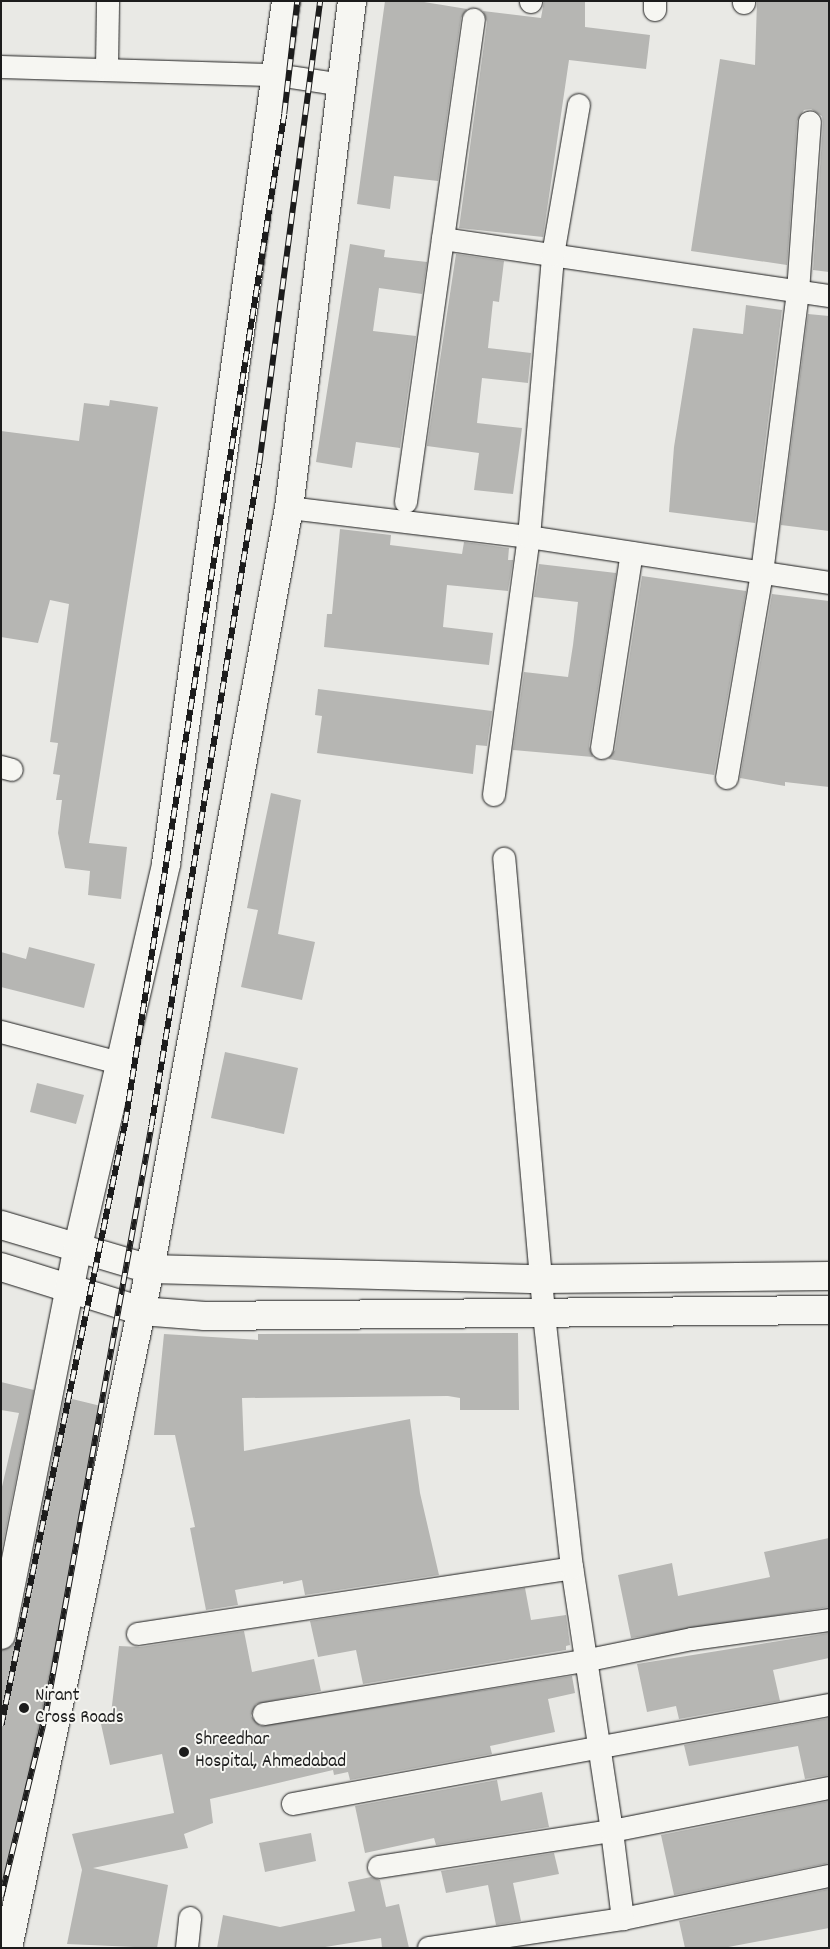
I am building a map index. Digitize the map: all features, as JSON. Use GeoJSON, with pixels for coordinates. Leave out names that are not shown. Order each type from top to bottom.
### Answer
{"type":"FeatureCollection","features":[{"type":"Feature","properties":{"kind":"main road"},"geometry":{"type":"LineString","coordinates":[[1,1635],[4,1608],[78,1246],[123,1064],[166,864],[286,1]]}},
{"type":"Feature","properties":{"kind":"main road"},"geometry":{"type":"LineString","coordinates":[[8,1948],[150,1269],[289,508],[352,1]]}},
{"type":"Feature","properties":{"kind":"main road"},"geometry":{"type":"LineString","coordinates":[[1,1225],[78,1246],[150,1269],[540,1280],[829,1276]]}},
{"type":"Feature","properties":{"kind":"main road"},"geometry":{"type":"LineString","coordinates":[[1,1267],[70,1287],[141,1311],[205,1316],[829,1310]]}},
{"type":"Feature","properties":{"kind":"street"},"geometry":{"type":"LineString","coordinates":[[107,68],[108,1]]}},
{"type":"Feature","properties":{"kind":"street"},"geometry":{"type":"LineString","coordinates":[[406,502],[474,20]]}},
{"type":"Feature","properties":{"kind":"street"},"geometry":{"type":"LineString","coordinates":[[1,67],[107,68],[277,75],[342,85]]}},
{"type":"Feature","properties":{"kind":"street"},"geometry":{"type":"LineString","coordinates":[[494,796],[529,537],[553,255],[579,105]]}},
{"type":"Feature","properties":{"kind":"street"},"geometry":{"type":"LineString","coordinates":[[727,778],[762,573],[798,292],[810,122]]}},
{"type":"Feature","properties":{"kind":"street"},"geometry":{"type":"LineString","coordinates":[[443,239],[829,296]]}},
{"type":"Feature","properties":{"kind":"street"},"geometry":{"type":"LineString","coordinates":[[289,508],[529,537],[829,583]]}},
{"type":"Feature","properties":{"kind":"street"},"geometry":{"type":"LineString","coordinates":[[602,748],[632,553]]}},
{"type":"Feature","properties":{"kind":"street"},"geometry":{"type":"LineString","coordinates":[[504,859],[540,1280],[572,1568],[589,1660],[596,1746],[612,1831],[623,1919]]}},
{"type":"Feature","properties":{"kind":"street"},"geometry":{"type":"LineString","coordinates":[[1,1032],[123,1064]]}},
{"type":"Feature","properties":{"kind":"street"},"geometry":{"type":"LineString","coordinates":[[138,1634],[572,1568]]}},
{"type":"Feature","properties":{"kind":"street"},"geometry":{"type":"LineString","coordinates":[[264,1714],[589,1660],[692,1639],[829,1620]]}},
{"type":"Feature","properties":{"kind":"street"},"geometry":{"type":"LineString","coordinates":[[293,1804],[596,1746],[829,1705]]}},
{"type":"Feature","properties":{"kind":"street"},"geometry":{"type":"LineString","coordinates":[[380,1867],[612,1831],[829,1788]]}},
{"type":"Feature","properties":{"kind":"street"},"geometry":{"type":"LineString","coordinates":[[429,1948],[623,1919],[829,1876]]}},
{"type":"Feature","properties":{"kind":"street"},"geometry":{"type":"LineString","coordinates":[[187,1948],[190,1918]]}},
{"type":"Feature","properties":{"kind":"building"},"geometry":{"type":"Polygon","coordinates":[[[385,1],[418,1],[467,9],[461,18],[438,181],[394,176],[390,209],[357,204],[385,1]]]}},
{"type":"Feature","properties":{"kind":"building"},"geometry":{"type":"Polygon","coordinates":[[[544,1],[585,1],[585,27],[650,35],[646,69],[569,60],[543,237],[459,228],[487,22],[483,11],[541,18],[544,1]]]}},
{"type":"Feature","properties":{"kind":"building"},"geometry":{"type":"Polygon","coordinates":[[[757,1],[829,1],[829,272],[813,270],[823,123],[822,116],[811,109],[804,110],[797,121],[787,265],[691,251],[720,59],[755,65],[757,1]]]}},
{"type":"Feature","properties":{"kind":"building"},"geometry":{"type":"Polygon","coordinates":[[[350,244],[385,250],[384,257],[427,262],[422,294],[379,288],[373,331],[416,336],[400,448],[356,442],[352,468],[316,462],[350,244]]]}},
{"type":"Feature","properties":{"kind":"building"},"geometry":{"type":"Polygon","coordinates":[[[456,254],[504,261],[499,302],[493,301],[488,348],[531,353],[528,383],[482,378],[477,423],[522,428],[513,494],[474,490],[479,453],[427,446],[456,254]]]}},
{"type":"Feature","properties":{"kind":"building"},"geometry":{"type":"Polygon","coordinates":[[[746,305],[782,310],[755,523],[669,512],[674,447],[693,328],[743,334],[746,305]]]}},
{"type":"Feature","properties":{"kind":"building"},"geometry":{"type":"Polygon","coordinates":[[[808,314],[829,316],[829,531],[781,525],[808,314]]]}},
{"type":"Feature","properties":{"kind":"building"},"geometry":{"type":"Polygon","coordinates":[[[110,400],[158,407],[89,843],[127,847],[121,899],[88,895],[90,871],[65,868],[58,833],[62,800],[56,800],[60,775],[53,774],[58,743],[50,742],[69,604],[50,600],[38,643],[1,637],[1,431],[79,441],[84,403],[109,406],[110,400]]]}},
{"type":"Feature","properties":{"kind":"building"},"geometry":{"type":"Polygon","coordinates":[[[340,529],[391,535],[390,545],[462,554],[464,542],[509,548],[508,560],[513,560],[508,591],[447,585],[443,627],[493,633],[489,665],[324,647],[327,614],[332,614],[340,529]]]}},
{"type":"Feature","properties":{"kind":"building"},"geometry":{"type":"Polygon","coordinates":[[[539,564],[616,573],[589,746],[593,757],[513,750],[524,672],[568,677],[573,645],[578,602],[534,597],[539,564]]]}},
{"type":"Feature","properties":{"kind":"building"},"geometry":{"type":"Polygon","coordinates":[[[642,576],[746,591],[714,775],[608,759],[615,750],[642,576]]]}},
{"type":"Feature","properties":{"kind":"building"},"geometry":{"type":"Polygon","coordinates":[[[772,594],[829,601],[829,787],[785,782],[785,786],[740,778],[772,594]]]}},
{"type":"Feature","properties":{"kind":"building"},"geometry":{"type":"Polygon","coordinates":[[[318,689],[492,711],[487,746],[476,745],[473,774],[317,753],[322,716],[315,715],[318,689]]]}},
{"type":"Feature","properties":{"kind":"building"},"geometry":{"type":"Polygon","coordinates":[[[271,793],[301,800],[278,934],[315,942],[302,1000],[241,987],[258,910],[247,908],[271,793]]]}},
{"type":"Feature","properties":{"kind":"building"},"geometry":{"type":"Polygon","coordinates":[[[29,947],[95,964],[84,1008],[1,987],[1,952],[26,959],[29,947]]]}},
{"type":"Feature","properties":{"kind":"building"},"geometry":{"type":"Polygon","coordinates":[[[225,1052],[298,1068],[284,1134],[211,1118],[225,1052]]]}},
{"type":"Feature","properties":{"kind":"building"},"geometry":{"type":"Polygon","coordinates":[[[37,1083],[84,1095],[76,1124],[30,1112],[37,1083]]]}},
{"type":"Feature","properties":{"kind":"building"},"geometry":{"type":"Polygon","coordinates":[[[518,1333],[519,1410],[460,1410],[460,1398],[448,1396],[242,1398],[244,1451],[410,1419],[420,1493],[439,1575],[305,1595],[302,1580],[283,1584],[283,1581],[235,1590],[238,1605],[206,1610],[190,1528],[195,1527],[175,1435],[154,1435],[164,1334],[258,1340],[258,1334],[518,1333]]]}},
{"type":"Feature","properties":{"kind":"building"},"geometry":{"type":"Polygon","coordinates":[[[1,1382],[34,1390],[1,1553],[1,1491],[19,1413],[1,1410],[1,1382]]]}},
{"type":"Feature","properties":{"kind":"building","name":"Nirant Cross Roads"},"geometry":{"type":"Polygon","coordinates":[[[64,1397],[105,1407],[7,1879],[1,1878],[1,1650],[12,1646],[16,1638],[64,1397]]]}},
{"type":"Feature","properties":{"kind":"building"},"geometry":{"type":"Polygon","coordinates":[[[829,1538],[829,1607],[631,1638],[618,1575],[672,1563],[678,1596],[770,1577],[764,1552],[829,1538]]]}},
{"type":"Feature","properties":{"kind":"building"},"geometry":{"type":"Polygon","coordinates":[[[525,1588],[531,1620],[566,1615],[570,1645],[566,1646],[566,1650],[363,1684],[356,1650],[318,1657],[310,1621],[525,1588]]]}},
{"type":"Feature","properties":{"kind":"building"},"geometry":{"type":"Polygon","coordinates":[[[244,1631],[252,1672],[314,1659],[321,1691],[256,1704],[251,1716],[260,1726],[572,1676],[575,1693],[548,1699],[555,1732],[490,1746],[492,1754],[350,1780],[348,1772],[334,1775],[333,1770],[210,1799],[213,1823],[184,1834],[188,1848],[93,1868],[168,1885],[157,1948],[67,1944],[82,1870],[72,1834],[174,1813],[162,1754],[110,1765],[101,1724],[110,1722],[119,1646],[140,1647],[244,1631]]]}},
{"type":"Feature","properties":{"kind":"building"},"geometry":{"type":"Polygon","coordinates":[[[829,1633],[829,1658],[773,1670],[780,1701],[679,1719],[676,1706],[647,1712],[637,1664],[829,1633]]]}},
{"type":"Feature","properties":{"kind":"building"},"geometry":{"type":"Polygon","coordinates":[[[829,1718],[829,1775],[805,1779],[798,1746],[689,1766],[684,1745],[829,1718]]]}},
{"type":"Feature","properties":{"kind":"building"},"geometry":{"type":"Polygon","coordinates":[[[497,1780],[501,1801],[542,1792],[549,1827],[436,1845],[434,1838],[365,1853],[355,1806],[497,1780]]]}},
{"type":"Feature","properties":{"kind":"building"},"geometry":{"type":"Polygon","coordinates":[[[829,1801],[829,1863],[674,1895],[661,1835],[829,1801]]]}},
{"type":"Feature","properties":{"kind":"building"},"geometry":{"type":"Polygon","coordinates":[[[311,1833],[316,1861],[265,1872],[259,1843],[311,1833]]]}},
{"type":"Feature","properties":{"kind":"building"},"geometry":{"type":"Polygon","coordinates":[[[554,1853],[559,1874],[513,1883],[521,1921],[496,1925],[488,1885],[446,1893],[441,1871],[554,1853]]]}},
{"type":"Feature","properties":{"kind":"building"},"geometry":{"type":"Polygon","coordinates":[[[371,1877],[380,1880],[386,1907],[399,1904],[409,1948],[382,1948],[381,1938],[319,1948],[217,1948],[223,1915],[280,1927],[355,1911],[348,1882],[371,1877]]]}},
{"type":"Feature","properties":{"kind":"building"},"geometry":{"type":"Polygon","coordinates":[[[829,1889],[829,1928],[723,1948],[685,1948],[679,1921],[829,1889]]]}},
{"type":"Feature","properties":{"kind":"railway"},"geometry":{"type":"LineString","coordinates":[[1,1726],[125,1123],[284,114],[297,1]]}},
{"type":"Feature","properties":{"kind":"railway"},"geometry":{"type":"LineString","coordinates":[[1,1897],[45,1717],[151,1127],[259,464],[320,1]]}},
{"type":"Feature","properties":{"kind":"place","name":"Nirant Cross Roads"},"geometry":{"type":"Point","coordinates":[24,1708]}},
{"type":"Feature","properties":{"kind":"place","name":"Shreedhar Hospital, Ahmedabad"},"geometry":{"type":"Point","coordinates":[184,1752]}}]}
